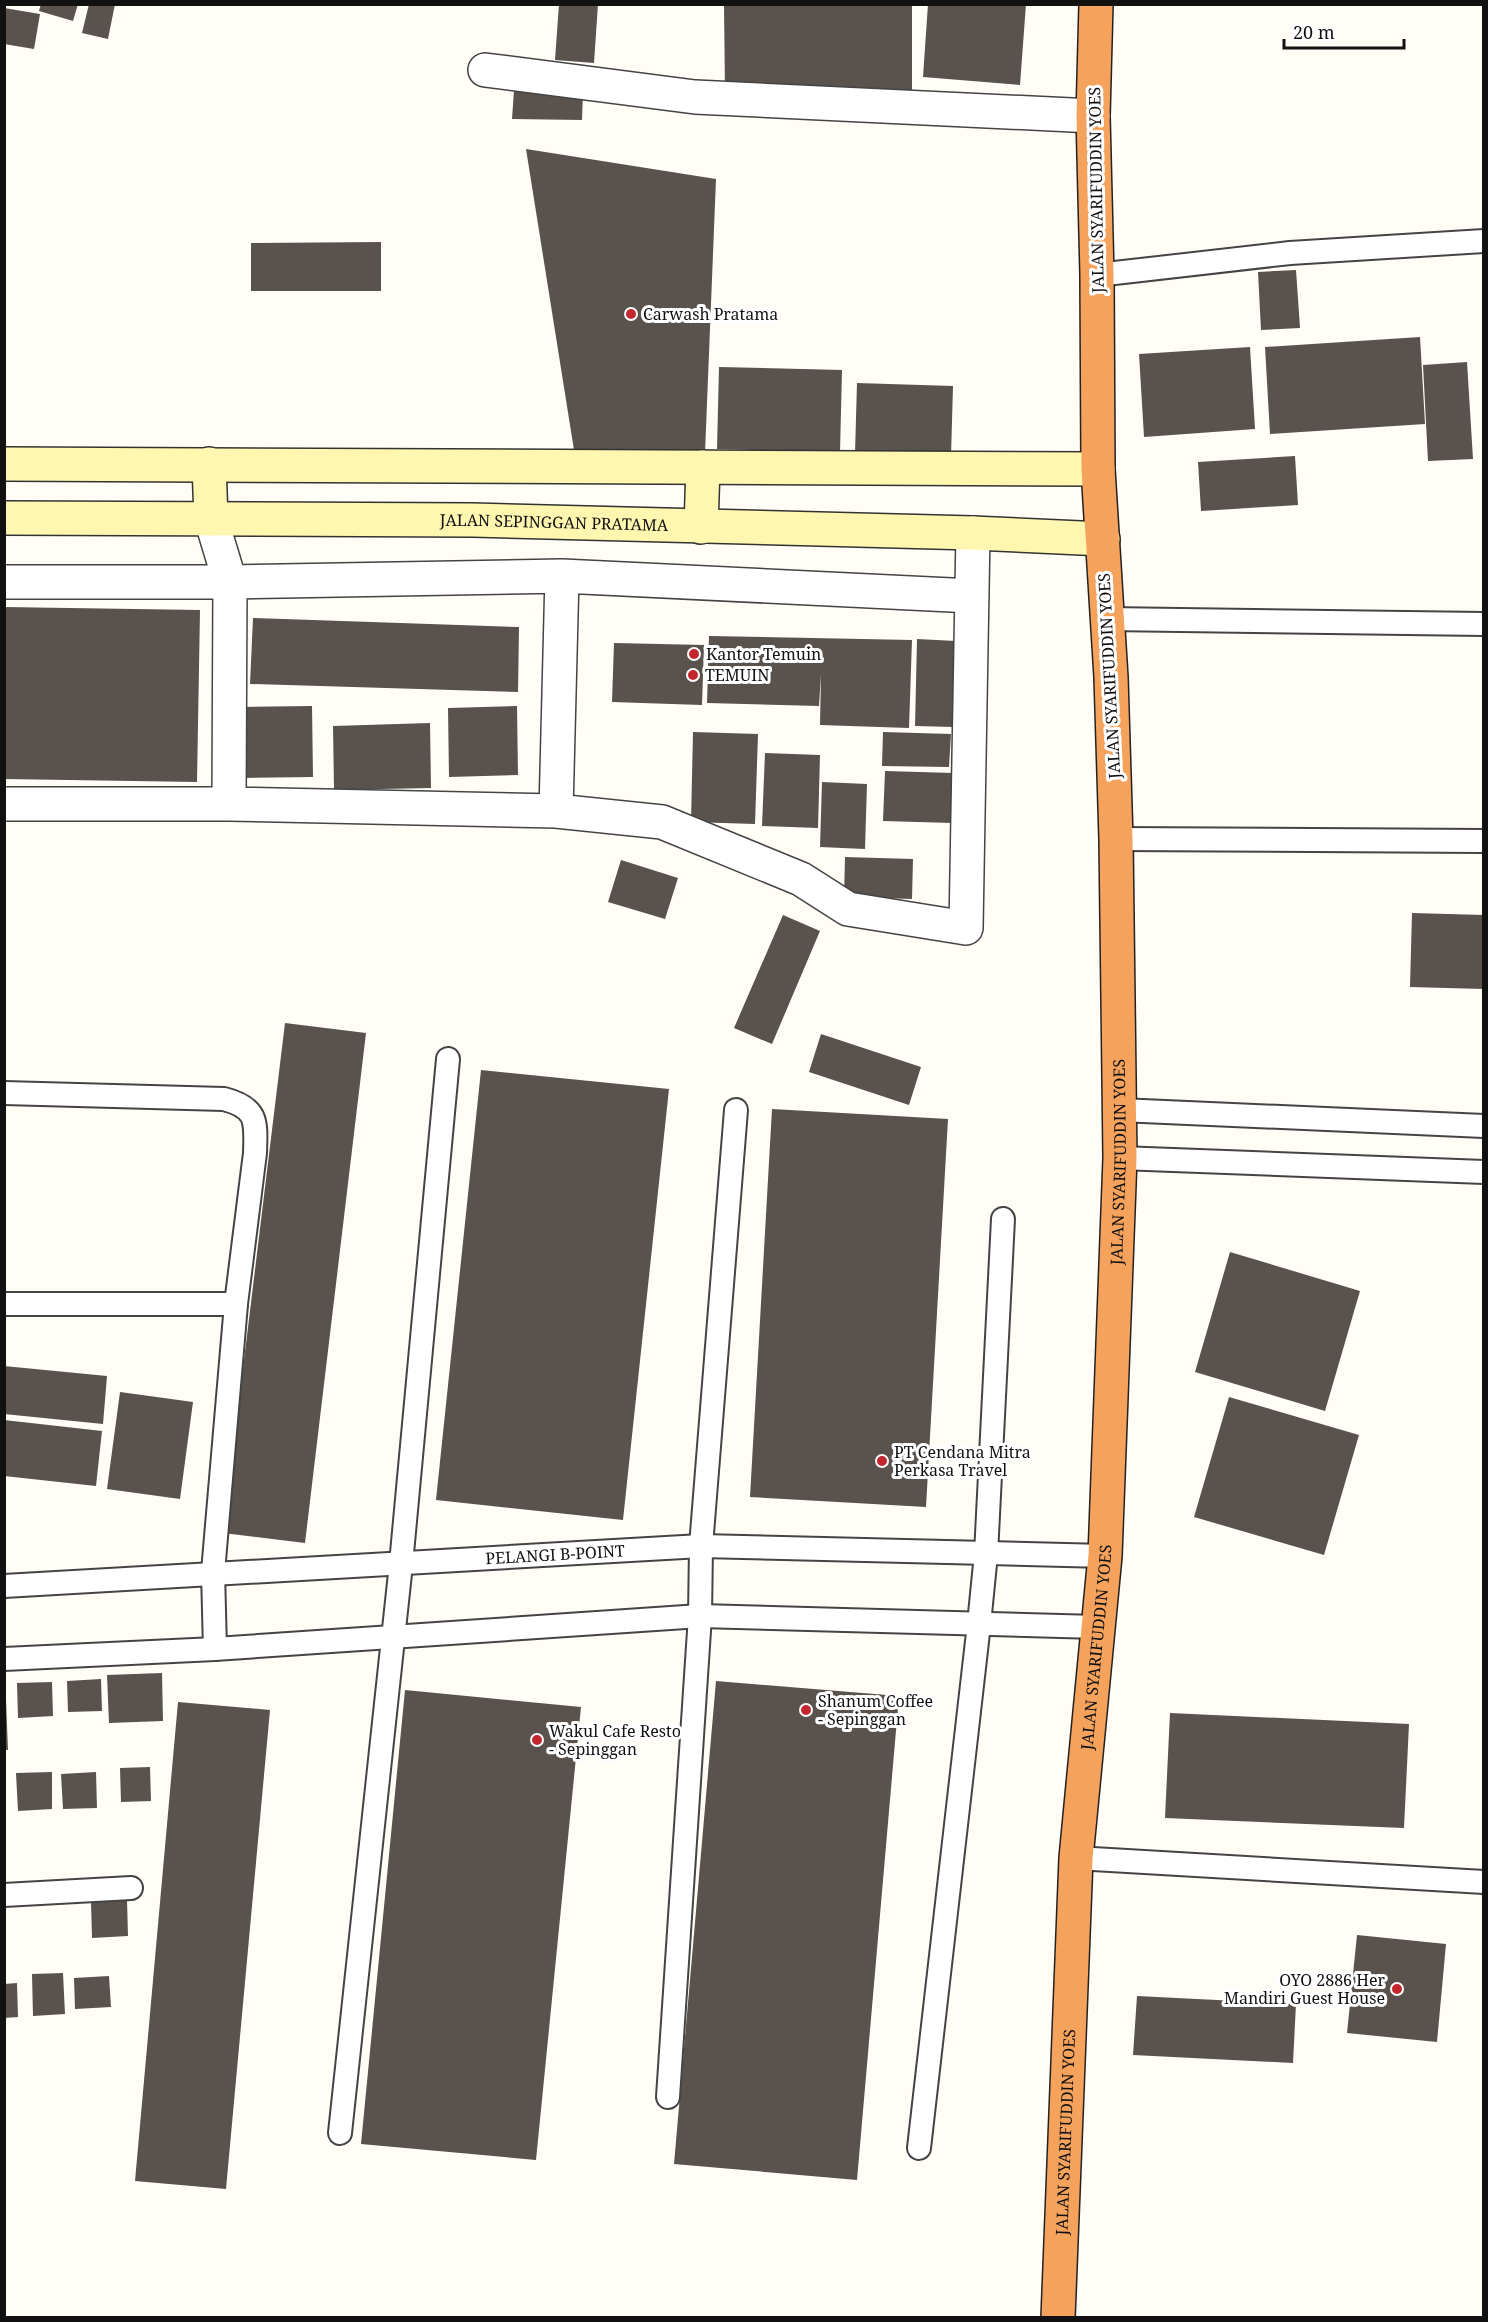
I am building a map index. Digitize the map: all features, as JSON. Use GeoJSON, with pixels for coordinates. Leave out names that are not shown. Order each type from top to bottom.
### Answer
{"type":"FeatureCollection","features":[{"type":"Feature","properties":{"kind":"highway","name":"JALAN SYARIFUDDIN YOES"},"geometry":{"type":"LineString","coordinates":[[1058,2318],[1076,1858],[1105,1556],[1120,1158],[1116,839],[1111,677],[1098,469],[1094,116],[1096,4]]}},
{"type":"Feature","properties":{"kind":"street"},"geometry":{"type":"LineString","coordinates":[[485,70],[695,97],[1094,116]]}},
{"type":"Feature","properties":{"kind":"street"},"geometry":{"type":"LineString","coordinates":[[4,464],[1098,469]]}},
{"type":"Feature","properties":{"kind":"street"},"geometry":{"type":"LineString","coordinates":[[209,464],[211,519],[230,582],[229,804]]}},
{"type":"Feature","properties":{"kind":"street"},"geometry":{"type":"LineString","coordinates":[[701,527],[703,467]]}},
{"type":"Feature","properties":{"kind":"street","name":"JALAN SEPINGGAN PRATAMA"},"geometry":{"type":"LineString","coordinates":[[4,518],[473,520],[973,533],[1103,539]]}},
{"type":"Feature","properties":{"kind":"street"},"geometry":{"type":"LineString","coordinates":[[4,804],[229,804],[556,811],[662,822],[801,879],[848,909],[966,928],[973,533]]}},
{"type":"Feature","properties":{"kind":"street"},"geometry":{"type":"LineString","coordinates":[[556,811],[562,576]]}},
{"type":"Feature","properties":{"kind":"street"},"geometry":{"type":"LineString","coordinates":[[4,582],[230,582],[562,576],[972,596]]}},
{"type":"Feature","properties":{"kind":"lane"},"geometry":{"type":"LineString","coordinates":[[1097,275],[1290,253],[1484,242]]}},
{"type":"Feature","properties":{"kind":"lane"},"geometry":{"type":"LineString","coordinates":[[1107,619],[1484,624]]}},
{"type":"Feature","properties":{"kind":"lane"},"geometry":{"type":"LineString","coordinates":[[1116,839],[1484,841]]}},
{"type":"Feature","properties":{"kind":"lane"},"geometry":{"type":"LineString","coordinates":[[340,2133],[401,1564],[448,1059]]}},
{"type":"Feature","properties":{"kind":"lane"},"geometry":{"type":"LineString","coordinates":[[4,1093],[224,1099],[242,1104],[251,1113],[256,1130],[236,1304],[213,1572],[215,1649]]}},
{"type":"Feature","properties":{"kind":"lane"},"geometry":{"type":"LineString","coordinates":[[668,2097],[700,1616],[701,1546],[736,1110]]}},
{"type":"Feature","properties":{"kind":"lane"},"geometry":{"type":"LineString","coordinates":[[1120,1110],[1484,1126]]}},
{"type":"Feature","properties":{"kind":"lane"},"geometry":{"type":"LineString","coordinates":[[1120,1158],[1484,1172]]}},
{"type":"Feature","properties":{"kind":"lane"},"geometry":{"type":"LineString","coordinates":[[919,2148],[980,1624],[986,1554],[1003,1219]]}},
{"type":"Feature","properties":{"kind":"lane"},"geometry":{"type":"LineString","coordinates":[[4,1304],[236,1304]]}},
{"type":"Feature","properties":{"kind":"lane","name":"PELANGI B-POINT"},"geometry":{"type":"LineString","coordinates":[[4,1586],[213,1572],[295,1571],[701,1546],[1105,1556]]}},
{"type":"Feature","properties":{"kind":"lane"},"geometry":{"type":"LineString","coordinates":[[4,1659],[215,1649],[393,1635],[700,1616],[1098,1627]]}},
{"type":"Feature","properties":{"kind":"lane"},"geometry":{"type":"LineString","coordinates":[[1076,1858],[1484,1882]]}},
{"type":"Feature","properties":{"kind":"lane"},"geometry":{"type":"LineString","coordinates":[[4,1895],[131,1888]]}},
{"type":"Feature","properties":{"kind":"building"},"geometry":{"type":"Polygon","coordinates":[[[41,4],[78,4],[73,21],[39,11],[41,4]]]}},
{"type":"Feature","properties":{"kind":"building"},"geometry":{"type":"Polygon","coordinates":[[[89,4],[115,4],[108,39],[82,33],[89,4]]]}},
{"type":"Feature","properties":{"kind":"building"},"geometry":{"type":"Polygon","coordinates":[[[559,4],[598,4],[594,63],[555,60],[559,4]]]}},
{"type":"Feature","properties":{"kind":"building"},"geometry":{"type":"Polygon","coordinates":[[[724,4],[912,4],[912,91],[725,93],[724,4]]]}},
{"type":"Feature","properties":{"kind":"building"},"geometry":{"type":"Polygon","coordinates":[[[928,4],[1026,4],[1020,85],[923,77],[928,4]]]}},
{"type":"Feature","properties":{"kind":"building"},"geometry":{"type":"Polygon","coordinates":[[[4,8],[40,14],[34,49],[4,44],[4,8]]]}},
{"type":"Feature","properties":{"kind":"building"},"geometry":{"type":"Polygon","coordinates":[[[514,90],[583,92],[582,120],[512,119],[514,90]]]}},
{"type":"Feature","properties":{"kind":"building","name":"Carwash Pratama"},"geometry":{"type":"Polygon","coordinates":[[[526,149],[716,179],[705,453],[574,450],[526,149]]]}},
{"type":"Feature","properties":{"kind":"building"},"geometry":{"type":"Polygon","coordinates":[[[381,242],[381,291],[251,291],[251,243],[381,242]]]}},
{"type":"Feature","properties":{"kind":"building"},"geometry":{"type":"Polygon","coordinates":[[[1296,270],[1300,328],[1261,330],[1258,272],[1296,270]]]}},
{"type":"Feature","properties":{"kind":"building"},"geometry":{"type":"Polygon","coordinates":[[[1420,337],[1425,424],[1270,434],[1265,347],[1420,337]]]}},
{"type":"Feature","properties":{"kind":"building"},"geometry":{"type":"Polygon","coordinates":[[[1250,347],[1255,429],[1144,437],[1139,354],[1250,347]]]}},
{"type":"Feature","properties":{"kind":"building"},"geometry":{"type":"Polygon","coordinates":[[[1467,362],[1473,459],[1428,461],[1423,365],[1467,362]]]}},
{"type":"Feature","properties":{"kind":"building"},"geometry":{"type":"Polygon","coordinates":[[[719,367],[842,370],[840,452],[717,449],[719,367]]]}},
{"type":"Feature","properties":{"kind":"building"},"geometry":{"type":"Polygon","coordinates":[[[857,383],[953,386],[951,456],[855,453],[857,383]]]}},
{"type":"Feature","properties":{"kind":"building"},"geometry":{"type":"Polygon","coordinates":[[[1295,456],[1298,505],[1201,511],[1198,462],[1295,456]]]}},
{"type":"Feature","properties":{"kind":"building"},"geometry":{"type":"Polygon","coordinates":[[[4,607],[200,610],[197,782],[4,779],[4,607]]]}},
{"type":"Feature","properties":{"kind":"building"},"geometry":{"type":"Polygon","coordinates":[[[253,618],[519,627],[518,692],[250,684],[253,618]]]}},
{"type":"Feature","properties":{"kind":"building"},"geometry":{"type":"Polygon","coordinates":[[[709,636],[912,640],[909,728],[820,725],[821,674],[819,706],[707,703],[709,636]]]}},
{"type":"Feature","properties":{"kind":"building"},"geometry":{"type":"Polygon","coordinates":[[[917,639],[956,641],[953,727],[915,726],[917,639]]]}},
{"type":"Feature","properties":{"kind":"building"},"geometry":{"type":"Polygon","coordinates":[[[614,643],[704,645],[702,705],[612,702],[614,643]]]}},
{"type":"Feature","properties":{"kind":"building"},"geometry":{"type":"Polygon","coordinates":[[[312,706],[313,777],[242,778],[241,707],[312,706]]]}},
{"type":"Feature","properties":{"kind":"building"},"geometry":{"type":"Polygon","coordinates":[[[517,706],[518,775],[449,777],[448,708],[517,706]]]}},
{"type":"Feature","properties":{"kind":"building"},"geometry":{"type":"Polygon","coordinates":[[[430,723],[431,788],[334,790],[333,726],[430,723]]]}},
{"type":"Feature","properties":{"kind":"building"},"geometry":{"type":"Polygon","coordinates":[[[693,732],[758,734],[755,824],[691,822],[693,732]]]}},
{"type":"Feature","properties":{"kind":"building"},"geometry":{"type":"Polygon","coordinates":[[[883,732],[951,734],[949,767],[882,766],[883,732]]]}},
{"type":"Feature","properties":{"kind":"building"},"geometry":{"type":"Polygon","coordinates":[[[765,753],[820,755],[818,828],[762,826],[765,753]]]}},
{"type":"Feature","properties":{"kind":"building"},"geometry":{"type":"Polygon","coordinates":[[[885,771],[954,773],[952,823],[883,821],[885,771]]]}},
{"type":"Feature","properties":{"kind":"building"},"geometry":{"type":"Polygon","coordinates":[[[822,782],[867,784],[865,849],[820,847],[822,782]]]}},
{"type":"Feature","properties":{"kind":"building"},"geometry":{"type":"Polygon","coordinates":[[[845,857],[913,859],[912,899],[844,897],[845,857]]]}},
{"type":"Feature","properties":{"kind":"building"},"geometry":{"type":"Polygon","coordinates":[[[621,860],[678,878],[665,919],[608,902],[621,860]]]}},
{"type":"Feature","properties":{"kind":"building"},"geometry":{"type":"Polygon","coordinates":[[[1412,913],[1484,915],[1484,989],[1410,987],[1412,913]]]}},
{"type":"Feature","properties":{"kind":"building"},"geometry":{"type":"Polygon","coordinates":[[[783,915],[820,931],[772,1044],[734,1028],[783,915]]]}},
{"type":"Feature","properties":{"kind":"building"},"geometry":{"type":"Polygon","coordinates":[[[285,1023],[366,1033],[305,1543],[223,1533],[285,1023]]]}},
{"type":"Feature","properties":{"kind":"building"},"geometry":{"type":"Polygon","coordinates":[[[821,1034],[921,1067],[909,1105],[809,1072],[821,1034]]]}},
{"type":"Feature","properties":{"kind":"building"},"geometry":{"type":"Polygon","coordinates":[[[481,1070],[669,1089],[623,1520],[436,1500],[481,1070]]]}},
{"type":"Feature","properties":{"kind":"building"},"geometry":{"type":"Polygon","coordinates":[[[772,1109],[948,1119],[926,1507],[750,1497],[772,1109]]]}},
{"type":"Feature","properties":{"kind":"building"},"geometry":{"type":"Polygon","coordinates":[[[1230,1252],[1360,1291],[1325,1411],[1195,1372],[1230,1252]]]}},
{"type":"Feature","properties":{"kind":"building"},"geometry":{"type":"Polygon","coordinates":[[[4,1366],[107,1376],[103,1424],[4,1414],[4,1366]]]}},
{"type":"Feature","properties":{"kind":"building"},"geometry":{"type":"Polygon","coordinates":[[[120,1392],[193,1402],[180,1499],[107,1489],[120,1392]]]}},
{"type":"Feature","properties":{"kind":"building"},"geometry":{"type":"Polygon","coordinates":[[[1229,1397],[1359,1435],[1324,1555],[1194,1517],[1229,1397]]]}},
{"type":"Feature","properties":{"kind":"building"},"geometry":{"type":"Polygon","coordinates":[[[4,1420],[102,1431],[96,1486],[4,1476],[4,1420]]]}},
{"type":"Feature","properties":{"kind":"building"},"geometry":{"type":"Polygon","coordinates":[[[162,1673],[163,1721],[109,1723],[107,1675],[162,1673]]]}},
{"type":"Feature","properties":{"kind":"building"},"geometry":{"type":"Polygon","coordinates":[[[101,1679],[102,1711],[68,1712],[67,1681],[101,1679]]]}},
{"type":"Feature","properties":{"kind":"building"},"geometry":{"type":"Polygon","coordinates":[[[716,1681],[899,1696],[857,2180],[674,2164],[716,1681]]]}},
{"type":"Feature","properties":{"kind":"building"},"geometry":{"type":"Polygon","coordinates":[[[52,1682],[53,1716],[18,1718],[17,1683],[52,1682]]]}},
{"type":"Feature","properties":{"kind":"building"},"geometry":{"type":"Polygon","coordinates":[[[405,1690],[581,1707],[536,2160],[361,2144],[405,1690]]]}},
{"type":"Feature","properties":{"kind":"building"},"geometry":{"type":"Polygon","coordinates":[[[4,1700],[6,1700],[8,1750],[4,1750],[4,1700]]]}},
{"type":"Feature","properties":{"kind":"building"},"geometry":{"type":"Polygon","coordinates":[[[178,1702],[270,1710],[226,2189],[135,2181],[178,1702]]]}},
{"type":"Feature","properties":{"kind":"building"},"geometry":{"type":"Polygon","coordinates":[[[1170,1713],[1409,1724],[1404,1828],[1165,1818],[1170,1713]]]}},
{"type":"Feature","properties":{"kind":"building"},"geometry":{"type":"Polygon","coordinates":[[[150,1767],[151,1801],[121,1802],[120,1768],[150,1767]]]}},
{"type":"Feature","properties":{"kind":"building"},"geometry":{"type":"Polygon","coordinates":[[[52,1772],[52,1809],[18,1811],[16,1773],[52,1772]]]}},
{"type":"Feature","properties":{"kind":"building"},"geometry":{"type":"Polygon","coordinates":[[[96,1772],[97,1808],[63,1809],[61,1774],[96,1772]]]}},
{"type":"Feature","properties":{"kind":"building"},"geometry":{"type":"Polygon","coordinates":[[[127,1900],[128,1936],[92,1938],[91,1902],[127,1900]]]}},
{"type":"Feature","properties":{"kind":"building","name":"OYO 2886 Her Mandiri Guest House"},"geometry":{"type":"Polygon","coordinates":[[[1357,1935],[1446,1944],[1437,2042],[1347,2033],[1357,1935]]]}},
{"type":"Feature","properties":{"kind":"building"},"geometry":{"type":"Polygon","coordinates":[[[63,1973],[65,2014],[33,2016],[32,1974],[63,1973]]]}},
{"type":"Feature","properties":{"kind":"building"},"geometry":{"type":"Polygon","coordinates":[[[109,1976],[111,2007],[75,2009],[74,1978],[109,1976]]]}},
{"type":"Feature","properties":{"kind":"building"},"geometry":{"type":"Polygon","coordinates":[[[17,1983],[18,2017],[4,2018],[4,1984],[17,1983]]]}},
{"type":"Feature","properties":{"kind":"building"},"geometry":{"type":"Polygon","coordinates":[[[1137,1996],[1296,2004],[1293,2063],[1133,2055],[1137,1996]]]}},
{"type":"Feature","properties":{"kind":"place","name":"Carwash Pratama"},"geometry":{"type":"Point","coordinates":[631,314]}},
{"type":"Feature","properties":{"kind":"place","name":"Kantor Temuin"},"geometry":{"type":"Point","coordinates":[694,654]}},
{"type":"Feature","properties":{"kind":"place","name":"TEMUIN"},"geometry":{"type":"Point","coordinates":[693,675]}},
{"type":"Feature","properties":{"kind":"place","name":"PT Cendana Mitra Perkasa Travel"},"geometry":{"type":"Point","coordinates":[882,1461]}},
{"type":"Feature","properties":{"kind":"place","name":"Shanum Coffee - Sepinggan"},"geometry":{"type":"Point","coordinates":[806,1710]}},
{"type":"Feature","properties":{"kind":"place","name":"Wakul Cafe Resto - Sepinggan"},"geometry":{"type":"Point","coordinates":[537,1740]}},
{"type":"Feature","properties":{"kind":"place","name":"OYO 2886 Her Mandiri Guest House"},"geometry":{"type":"Point","coordinates":[1397,1989]}}]}
